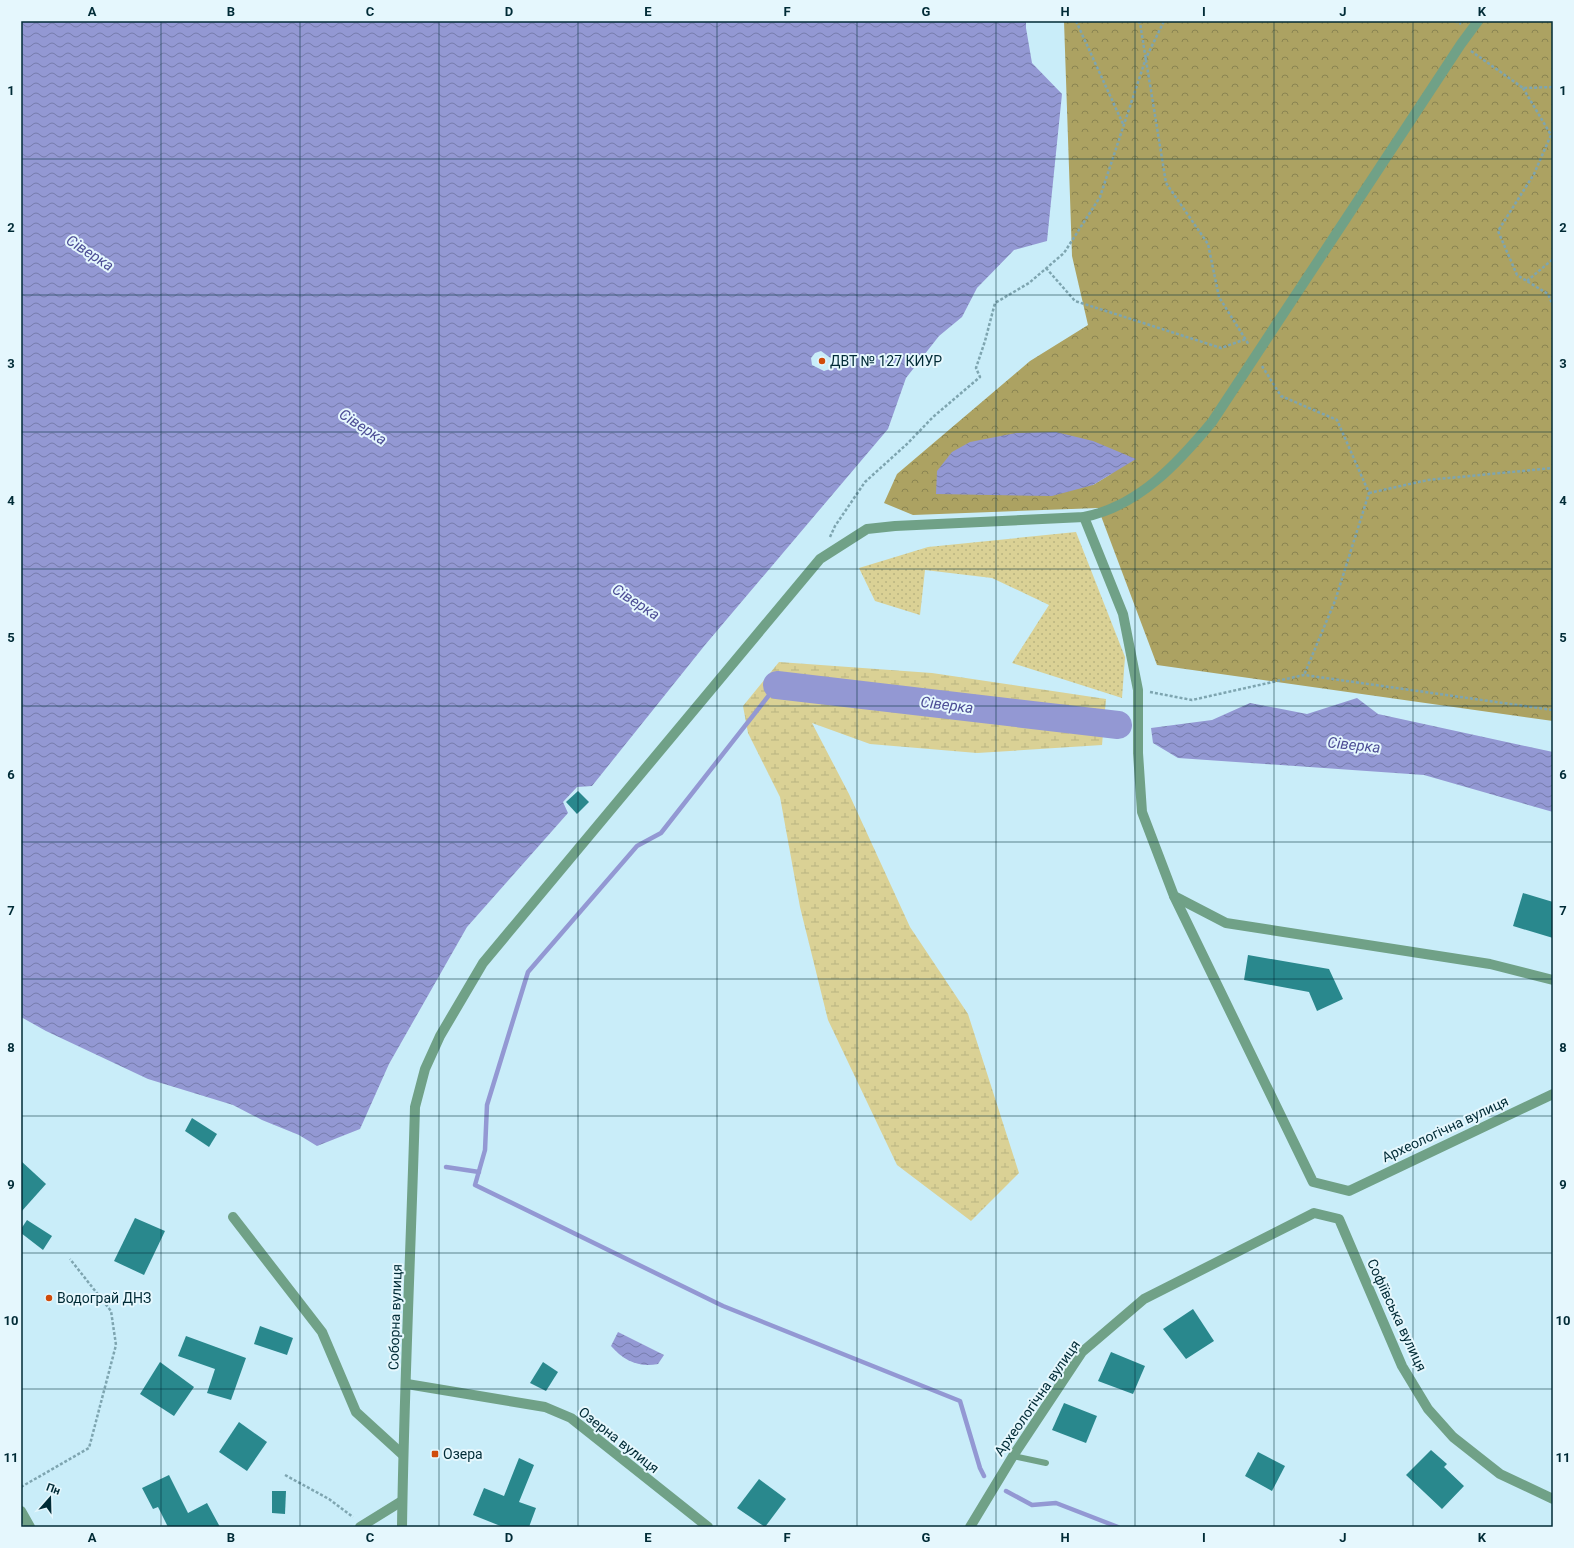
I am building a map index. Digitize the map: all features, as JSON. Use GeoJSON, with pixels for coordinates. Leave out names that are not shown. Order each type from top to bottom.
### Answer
{"type":"FeatureCollection","features":[{"type":"Feature","properties":{"kind":"street","name":"Соборна вулиця"},"geometry":{"type":"LineString","coordinates":[[402,1527],[402,1454],[407,1384],[415,1107],[425,1069],[440,1036],[483,963],[820,559],[867,529],[895,526],[1084,517],[1100,514],[1139,495],[1180,460],[1212,422],[1461,44],[1478,21]]}},
{"type":"Feature","properties":{"kind":"street"},"geometry":{"type":"LineString","coordinates":[[1084,517],[1123,614],[1138,690],[1138,753],[1142,812],[1174,896],[1226,923],[1490,964],[1553,980]]}},
{"type":"Feature","properties":{"kind":"street","name":"Археологічна вулиця"},"geometry":{"type":"LineString","coordinates":[[1174,896],[1313,1182],[1349,1191],[1553,1094]]}},
{"type":"Feature","properties":{"kind":"street","name":"Археологічна вулиця"},"geometry":{"type":"LineString","coordinates":[[970,1527],[1013,1456],[1082,1352],[1144,1299],[1314,1214],[1339,1219]]}},
{"type":"Feature","properties":{"kind":"street"},"geometry":{"type":"LineString","coordinates":[[233,1217],[322,1332],[356,1412],[402,1454]]}},
{"type":"Feature","properties":{"kind":"street","name":"Софіївська вулиця"},"geometry":{"type":"LineString","coordinates":[[1339,1219],[1402,1366],[1428,1408],[1453,1437],[1500,1474],[1553,1499]]}},
{"type":"Feature","properties":{"kind":"street","name":"Озерна вулиця"},"geometry":{"type":"LineString","coordinates":[[407,1384],[545,1407],[571,1418],[708,1527]]}},
{"type":"Feature","properties":{"kind":"street"},"geometry":{"type":"LineString","coordinates":[[361,1526],[402,1501]]}},
{"type":"Feature","properties":{"kind":"street"},"geometry":{"type":"LineString","coordinates":[[21,1511],[30,1527]]}},
{"type":"Feature","properties":{"kind":"lane"},"geometry":{"type":"LineString","coordinates":[[1013,1456],[1046,1463]]}},
{"type":"Feature","properties":{"kind":"path"},"geometry":{"type":"LineString","coordinates":[[1076,21],[1124,125]]}},
{"type":"Feature","properties":{"kind":"path"},"geometry":{"type":"LineString","coordinates":[[1138,21],[1140,23],[1166,183],[1208,244],[1219,297],[1281,396],[1337,420],[1369,493],[1335,601],[1304,675]]}},
{"type":"Feature","properties":{"kind":"path"},"geometry":{"type":"LineString","coordinates":[[829,539],[835,526],[866,482],[907,444],[933,417],[980,377],[976,368],[995,303],[1028,283],[1064,253],[1100,197],[1146,58],[1164,21]]}},
{"type":"Feature","properties":{"kind":"path"},"geometry":{"type":"LineString","coordinates":[[1461,44],[1523,88],[1551,135],[1534,174],[1498,232],[1517,275],[1548,294],[1553,306]]}},
{"type":"Feature","properties":{"kind":"path"},"geometry":{"type":"LineString","coordinates":[[1523,88],[1553,87]]}},
{"type":"Feature","properties":{"kind":"path"},"geometry":{"type":"LineString","coordinates":[[1527,282],[1553,259]]}},
{"type":"Feature","properties":{"kind":"path"},"geometry":{"type":"LineString","coordinates":[[1046,268],[1075,301],[1221,348],[1246,339]]}},
{"type":"Feature","properties":{"kind":"path"},"geometry":{"type":"LineString","coordinates":[[1369,493],[1428,480],[1553,468]]}},
{"type":"Feature","properties":{"kind":"path"},"geometry":{"type":"LineString","coordinates":[[1138,690],[1192,700],[1304,675],[1553,710]]}},
{"type":"Feature","properties":{"kind":"path"},"geometry":{"type":"LineString","coordinates":[[21,1487],[89,1448],[116,1345],[111,1311],[70,1259]]}},
{"type":"Feature","properties":{"kind":"path"},"geometry":{"type":"LineString","coordinates":[[285,1475],[330,1499],[361,1526]]}},
{"type":"Feature","properties":{"kind":"green space"},"geometry":{"type":"Polygon","coordinates":[[[1064,21],[1553,21],[1553,721],[1157,665],[1098,508],[913,515],[884,503],[897,474],[1030,361],[1088,325],[1072,256],[1064,21]],[[952,452],[1093,485],[1111,474],[952,452]]]}},
{"type":"Feature","properties":{"kind":"green space"},"geometry":{"type":"Polygon","coordinates":[[[1076,532],[1125,657],[1122,698],[1012,663],[1049,605],[992,578],[925,570],[920,615],[875,601],[859,568],[928,547],[1076,532]]]}},
{"type":"Feature","properties":{"kind":"green space"},"geometry":{"type":"Polygon","coordinates":[[[779,662],[932,673],[1106,699],[1102,745],[977,753],[870,744],[812,723],[849,794],[910,927],[968,1014],[1019,1173],[971,1221],[897,1165],[828,1020],[800,907],[780,797],[748,733],[743,706],[779,662]]]}},
{"type":"Feature","properties":{"kind":"water"},"geometry":{"type":"Polygon","coordinates":[[[21,21],[1026,21],[1032,63],[1062,94],[1047,241],[1014,250],[977,288],[962,317],[939,336],[906,378],[888,429],[705,645],[592,786],[577,787],[563,802],[568,813],[467,927],[389,1064],[360,1129],[317,1146],[299,1135],[262,1120],[233,1105],[148,1079],[46,1031],[21,1017],[21,21]],[[821,351],[815,353],[811,358],[812,365],[824,371],[830,369],[833,364],[832,359],[821,351]]]}},
{"type":"Feature","properties":{"kind":"water"},"geometry":{"type":"Polygon","coordinates":[[[1056,432],[1093,441],[1136,459],[1093,485],[1052,496],[936,494],[937,471],[952,452],[970,442],[1016,433],[1056,432]]]}},
{"type":"Feature","properties":{"kind":"water"},"geometry":{"type":"Polygon","coordinates":[[[1357,698],[1378,714],[1553,752],[1553,812],[1424,775],[1178,758],[1153,743],[1151,728],[1212,720],[1250,703],[1307,714],[1357,698]]]}},
{"type":"Feature","properties":{"kind":"water"},"geometry":{"type":"Polygon","coordinates":[[[618,1332],[664,1355],[658,1364],[651,1365],[639,1364],[621,1356],[611,1346],[618,1332]]]}},
{"type":"Feature","properties":{"kind":"building"},"geometry":{"type":"Polygon","coordinates":[[[578,791],[589,802],[577,814],[566,802],[578,791]]]}},
{"type":"Feature","properties":{"kind":"building"},"geometry":{"type":"Polygon","coordinates":[[[1523,893],[1553,902],[1553,938],[1513,926],[1523,893]]]}},
{"type":"Feature","properties":{"kind":"building"},"geometry":{"type":"Polygon","coordinates":[[[1248,955],[1329,969],[1343,999],[1317,1011],[1309,992],[1244,980],[1248,955]]]}},
{"type":"Feature","properties":{"kind":"building"},"geometry":{"type":"Polygon","coordinates":[[[192,1118],[217,1134],[209,1147],[185,1131],[192,1118]]]}},
{"type":"Feature","properties":{"kind":"building"},"geometry":{"type":"Polygon","coordinates":[[[21,1161],[46,1184],[21,1212],[21,1161]]]}},
{"type":"Feature","properties":{"kind":"building"},"geometry":{"type":"Polygon","coordinates":[[[135,1218],[165,1231],[144,1275],[114,1261],[135,1218]]]}},
{"type":"Feature","properties":{"kind":"building"},"geometry":{"type":"Polygon","coordinates":[[[27,1220],[52,1236],[43,1250],[21,1233],[21,1229],[27,1220]]]}},
{"type":"Feature","properties":{"kind":"building"},"geometry":{"type":"Polygon","coordinates":[[[1193,1309],[1214,1341],[1186,1359],[1163,1329],[1193,1309]]]}},
{"type":"Feature","properties":{"kind":"building"},"geometry":{"type":"Polygon","coordinates":[[[260,1326],[293,1338],[287,1355],[254,1344],[260,1326]]]}},
{"type":"Feature","properties":{"kind":"building"},"geometry":{"type":"Polygon","coordinates":[[[186,1336],[246,1358],[231,1400],[207,1393],[215,1369],[178,1356],[186,1336]]]}},
{"type":"Feature","properties":{"kind":"building"},"geometry":{"type":"Polygon","coordinates":[[[1111,1352],[1145,1366],[1133,1394],[1098,1381],[1111,1352]]]}},
{"type":"Feature","properties":{"kind":"building"},"geometry":{"type":"Polygon","coordinates":[[[160,1362],[194,1387],[174,1416],[140,1394],[160,1362]]]}},
{"type":"Feature","properties":{"kind":"building"},"geometry":{"type":"Polygon","coordinates":[[[543,1362],[558,1372],[546,1391],[530,1383],[543,1362]]]}},
{"type":"Feature","properties":{"kind":"building"},"geometry":{"type":"Polygon","coordinates":[[[1064,1403],[1097,1416],[1086,1443],[1052,1430],[1064,1403]]]}},
{"type":"Feature","properties":{"kind":"building"},"geometry":{"type":"Polygon","coordinates":[[[239,1422],[267,1442],[247,1471],[219,1452],[239,1422]]]}},
{"type":"Feature","properties":{"kind":"building"},"geometry":{"type":"Polygon","coordinates":[[[1431,1450],[1447,1464],[1444,1467],[1464,1486],[1442,1509],[1406,1475],[1431,1450]]]}},
{"type":"Feature","properties":{"kind":"building"},"geometry":{"type":"Polygon","coordinates":[[[1258,1452],[1285,1466],[1272,1491],[1245,1476],[1258,1452]]]}},
{"type":"Feature","properties":{"kind":"building"},"geometry":{"type":"Polygon","coordinates":[[[519,1458],[534,1465],[519,1502],[536,1508],[529,1527],[503,1527],[473,1515],[484,1488],[504,1496],[519,1458]]]}},
{"type":"Feature","properties":{"kind":"building"},"geometry":{"type":"Polygon","coordinates":[[[169,1475],[188,1513],[207,1503],[220,1527],[168,1527],[158,1507],[153,1509],[142,1488],[169,1475]]]}},
{"type":"Feature","properties":{"kind":"building"},"geometry":{"type":"Polygon","coordinates":[[[759,1479],[786,1499],[765,1527],[737,1508],[759,1479]]]}},
{"type":"Feature","properties":{"kind":"building"},"geometry":{"type":"Polygon","coordinates":[[[272,1491],[286,1491],[285,1514],[272,1513],[272,1491]]]}},
{"type":"Feature","properties":{"kind":"waterway"},"geometry":{"type":"LineString","coordinates":[[777,685],[661,833],[637,846],[528,972],[487,1105],[485,1150],[475,1185],[723,1306],[960,1401],[980,1468],[984,1476]]}},
{"type":"Feature","properties":{"kind":"waterway","name":"Сіверка"},"geometry":{"type":"LineString","coordinates":[[777,685],[1118,725]]}},
{"type":"Feature","properties":{"kind":"waterway"},"geometry":{"type":"LineString","coordinates":[[446,1167],[479,1172]]}},
{"type":"Feature","properties":{"kind":"waterway"},"geometry":{"type":"LineString","coordinates":[[1006,1491],[1032,1505],[1056,1503],[1118,1527]]}},
{"type":"Feature","properties":{"kind":"place","name":"ДВТ № 127 КИУР"},"geometry":{"type":"Point","coordinates":[822,361]}},
{"type":"Feature","properties":{"kind":"place","name":"Водограй ДНЗ"},"geometry":{"type":"Point","coordinates":[49,1298]}},
{"type":"Feature","properties":{"kind":"place","name":"Озера"},"geometry":{"type":"Point","coordinates":[435,1454]}}]}
